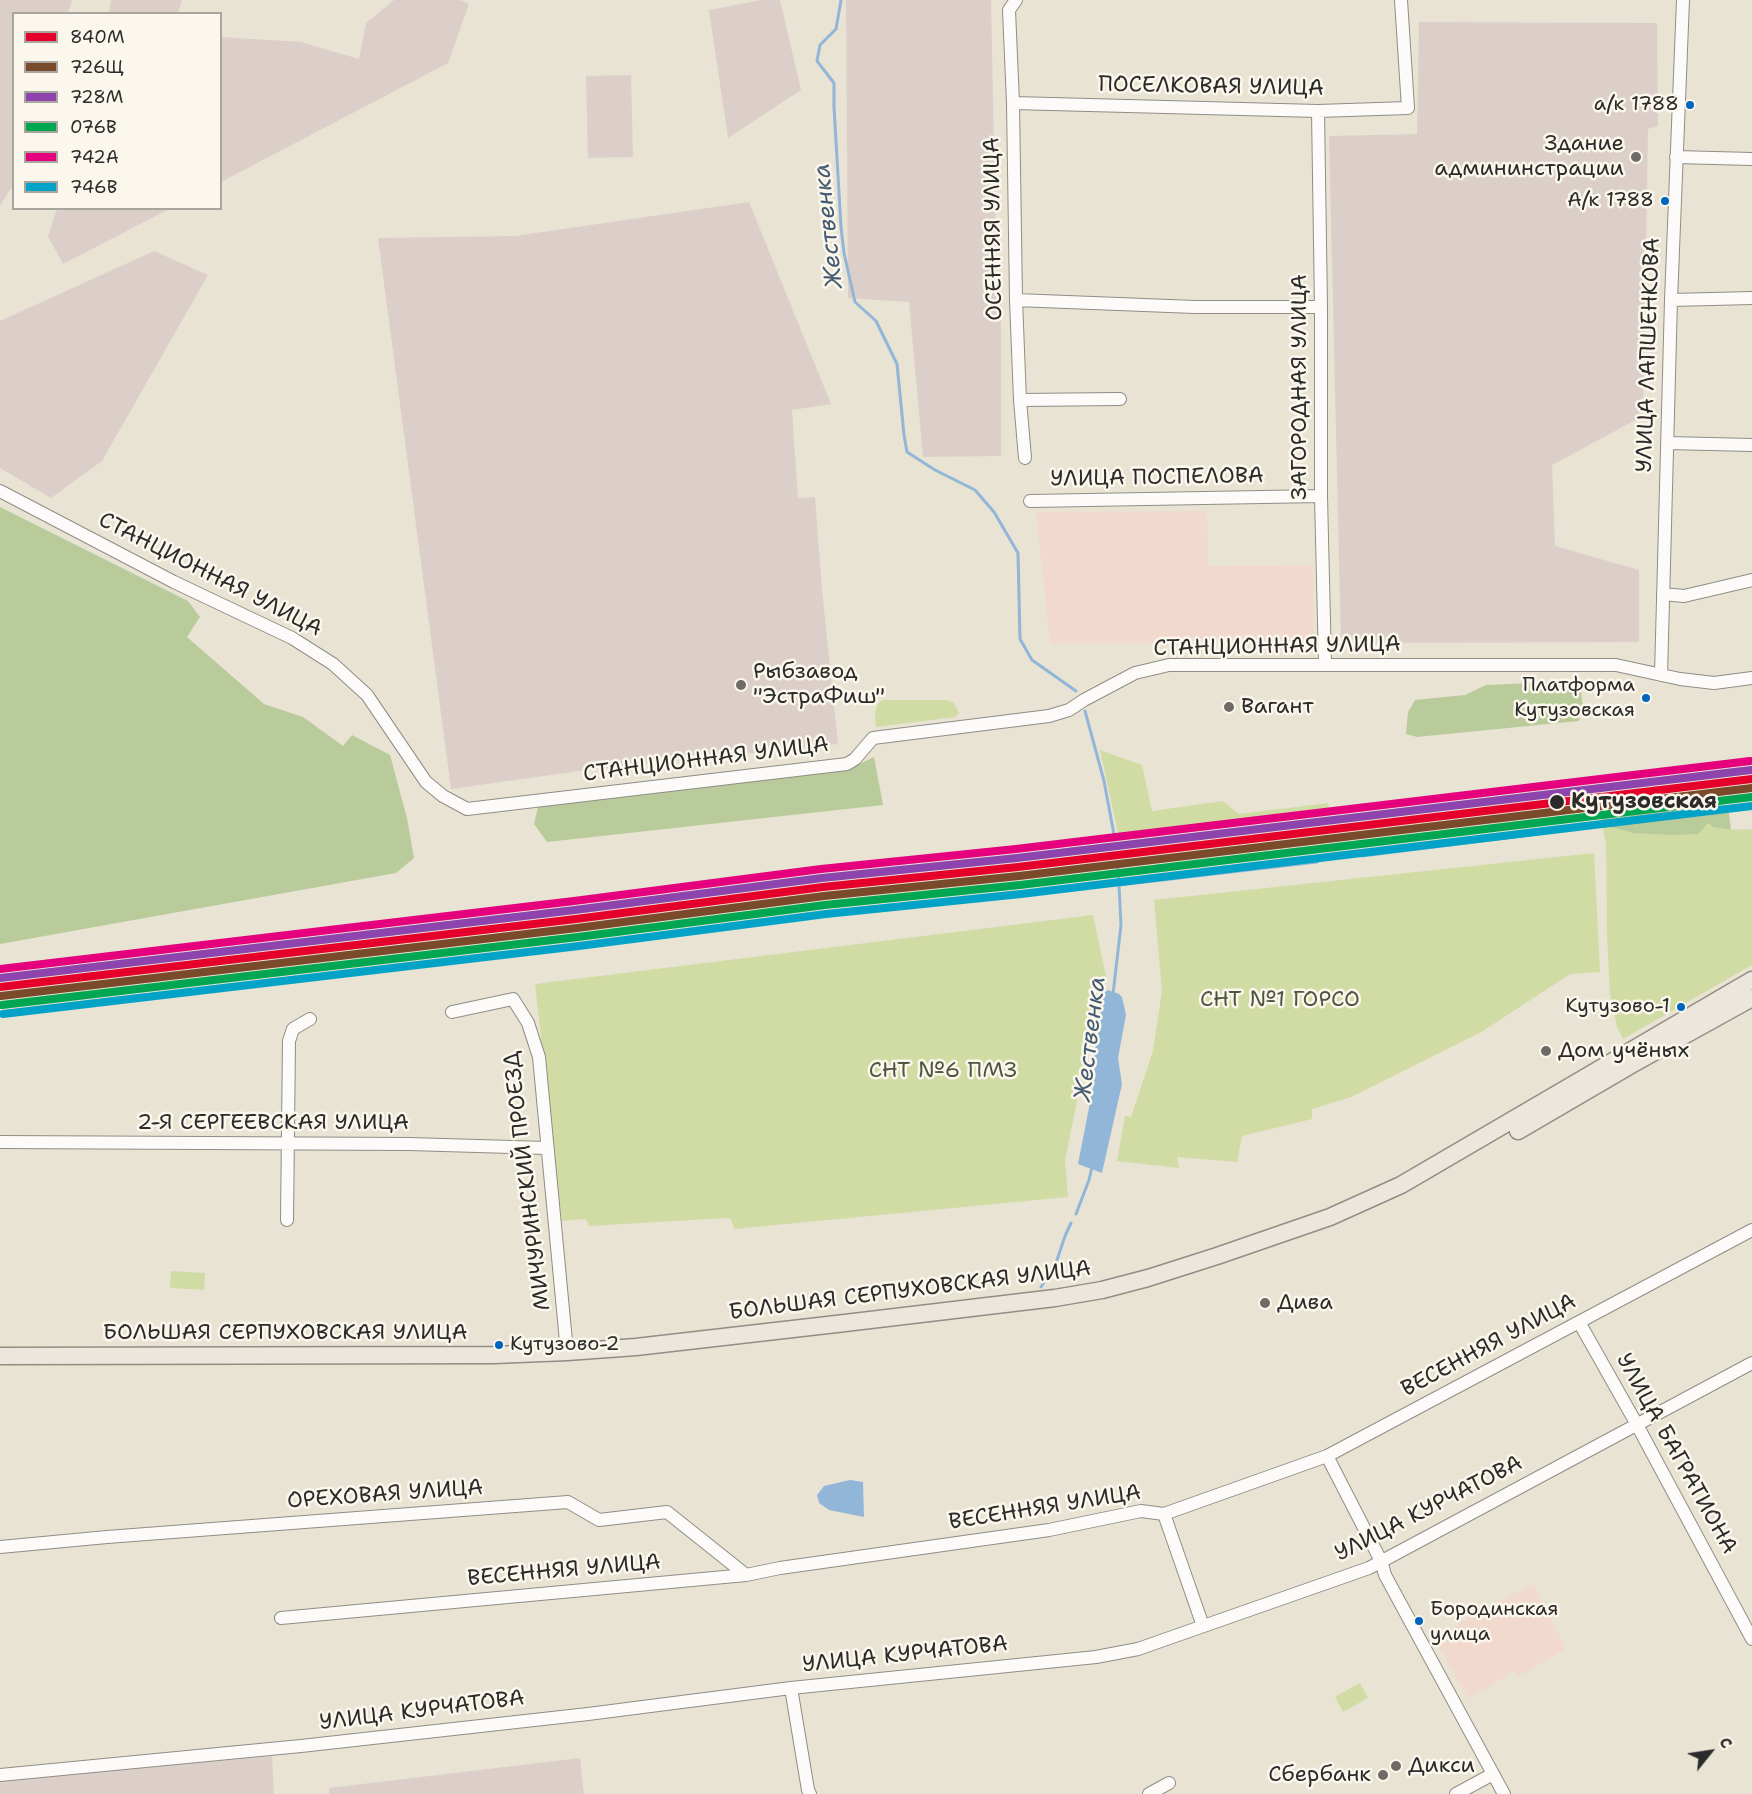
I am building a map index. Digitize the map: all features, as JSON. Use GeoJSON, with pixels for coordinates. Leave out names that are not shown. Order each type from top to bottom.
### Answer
{"type":"FeatureCollection","features":[{"type":"Feature","properties":{"kind":"main road","name":"БОЛЬШАЯ СЕРПУХОВСКАЯ УЛИЦА"},"geometry":{"type":"LineString","coordinates":[[0,1356],[494,1355],[567,1352],[636,1347],[1055,1298],[1102,1290],[1148,1278],[1330,1217],[1401,1185],[1752,980]]}},
{"type":"Feature","properties":{"kind":"main road","name":"БОЛЬШАЯ СЕРПУХОВСКАЯ УЛИЦА"},"geometry":{"type":"LineString","coordinates":[[0,1367],[567,1363],[935,1323],[1095,1302],[1139,1291],[1223,1264],[1335,1226],[1385,1205],[1752,998]]}},
{"type":"Feature","properties":{"kind":"street","name":"ОСЕННЯЯ УЛИЦА"},"geometry":{"type":"LineString","coordinates":[[1016,0],[1009,10],[1016,300],[1025,458]]}},
{"type":"Feature","properties":{"kind":"street","name":"ПОСЕЛКОВАЯ УЛИЦА"},"geometry":{"type":"LineString","coordinates":[[1013,103],[1318,111],[1408,108],[1401,0]]}},
{"type":"Feature","properties":{"kind":"street","name":"УЛИЦА ЛАПШЕНКОВА"},"geometry":{"type":"LineString","coordinates":[[1661,675],[1671,300],[1683,0]]}},
{"type":"Feature","properties":{"kind":"street","name":"ЗАГОРОДНАЯ УЛИЦА"},"geometry":{"type":"LineString","coordinates":[[1318,111],[1321,496],[1325,664]]}},
{"type":"Feature","properties":{"kind":"street"},"geometry":{"type":"LineString","coordinates":[[1676,157],[1752,159]]}},
{"type":"Feature","properties":{"kind":"street"},"geometry":{"type":"LineString","coordinates":[[1671,300],[1752,298]]}},
{"type":"Feature","properties":{"kind":"street"},"geometry":{"type":"LineString","coordinates":[[1016,300],[1196,307],[1321,307]]}},
{"type":"Feature","properties":{"kind":"street"},"geometry":{"type":"LineString","coordinates":[[1020,400],[1120,399]]}},
{"type":"Feature","properties":{"kind":"street"},"geometry":{"type":"LineString","coordinates":[[1668,443],[1752,445]]}},
{"type":"Feature","properties":{"kind":"street","name":"СТАНЦИОННАЯ УЛИЦА"},"geometry":{"type":"LineString","coordinates":[[0,491],[174,582],[292,638],[333,664],[367,695],[426,782],[443,796],[466,809],[847,764],[855,759],[873,738],[1049,716],[1069,710],[1135,673],[1168,665],[1616,665],[1680,680],[1714,683],[1752,678]]}},
{"type":"Feature","properties":{"kind":"street","name":"УЛИЦА ПОСПЕЛОВА"},"geometry":{"type":"LineString","coordinates":[[1030,501],[1321,496]]}},
{"type":"Feature","properties":{"kind":"street"},"geometry":{"type":"LineString","coordinates":[[1663,594],[1684,596],[1752,580]]}},
{"type":"Feature","properties":{"kind":"street","name":"МИЧУРИНСКИЙ ПРОЕЗД"},"geometry":{"type":"LineString","coordinates":[[452,1012],[513,999],[528,1023],[538,1057],[567,1352]]}},
{"type":"Feature","properties":{"kind":"street"},"geometry":{"type":"LineString","coordinates":[[287,1220],[289,1041],[293,1029],[310,1019]]}},
{"type":"Feature","properties":{"kind":"street","name":"2-Я СЕРГЕЕВСКАЯ УЛИЦА"},"geometry":{"type":"LineString","coordinates":[[0,1142],[409,1144],[546,1148]]}},
{"type":"Feature","properties":{"kind":"street","name":"ВЕСЕННЯЯ УЛИЦА"},"geometry":{"type":"LineString","coordinates":[[281,1618],[746,1575],[792,1566],[1049,1530],[1141,1511],[1164,1514],[1328,1456],[1752,1230]]}},
{"type":"Feature","properties":{"kind":"street","name":"УЛИЦА БАГРАТИОНА"},"geometry":{"type":"LineString","coordinates":[[1579,1322],[1750,1632]]}},
{"type":"Feature","properties":{"kind":"street","name":"УЛИЦА КУРЧАТОВА"},"geometry":{"type":"LineString","coordinates":[[0,1775],[301,1746],[588,1714],[791,1688],[1096,1657],[1138,1649],[1369,1568],[1636,1423],[1752,1363]]}},
{"type":"Feature","properties":{"kind":"street"},"geometry":{"type":"LineString","coordinates":[[1328,1456],[1381,1561],[1385,1575],[1504,1794]]}},
{"type":"Feature","properties":{"kind":"street","name":"ОРЕХОВАЯ УЛИЦА"},"geometry":{"type":"LineString","coordinates":[[0,1547],[568,1502],[599,1520],[667,1512],[746,1575]]}},
{"type":"Feature","properties":{"kind":"street"},"geometry":{"type":"LineString","coordinates":[[1164,1514],[1203,1626]]}},
{"type":"Feature","properties":{"kind":"street"},"geometry":{"type":"LineString","coordinates":[[791,1688],[810,1794]]}},
{"type":"Feature","properties":{"kind":"street"},"geometry":{"type":"LineString","coordinates":[[1456,1794],[1493,1774]]}},
{"type":"Feature","properties":{"kind":"street"},"geometry":{"type":"LineString","coordinates":[[1149,1794],[1169,1783]]}},
{"type":"Feature","properties":{"kind":"shaded area"},"geometry":{"type":"Polygon","coordinates":[[[0,0],[72,0],[68,12],[12,12],[12,188],[0,206],[0,0]]]}},
{"type":"Feature","properties":{"kind":"shaded area"},"geometry":{"type":"Polygon","coordinates":[[[111,0],[182,0],[178,12],[109,12],[111,0]]]}},
{"type":"Feature","properties":{"kind":"shaded area"},"geometry":{"type":"Polygon","coordinates":[[[394,0],[460,0],[469,4],[448,63],[222,181],[222,37],[301,42],[359,59],[366,23],[394,0]]]}},
{"type":"Feature","properties":{"kind":"shaded area"},"geometry":{"type":"Polygon","coordinates":[[[761,0],[780,0],[801,90],[728,138],[709,10],[761,0]]]}},
{"type":"Feature","properties":{"kind":"shaded area"},"geometry":{"type":"Polygon","coordinates":[[[846,0],[991,0],[997,298],[1001,296],[1001,456],[923,457],[909,302],[848,298],[846,0]]]}},
{"type":"Feature","properties":{"kind":"shaded area"},"geometry":{"type":"Polygon","coordinates":[[[1419,22],[1657,23],[1658,126],[1648,129],[1643,416],[1552,465],[1555,546],[1639,570],[1639,642],[1341,643],[1329,136],[1417,134],[1419,22]]]}},
{"type":"Feature","properties":{"kind":"shaded area"},"geometry":{"type":"Polygon","coordinates":[[[631,75],[633,157],[588,158],[586,76],[631,75]]]}},
{"type":"Feature","properties":{"kind":"shaded area"},"geometry":{"type":"Polygon","coordinates":[[[749,202],[831,404],[792,410],[798,498],[815,497],[838,744],[587,770],[451,789],[378,238],[515,236],[749,202]]]}},
{"type":"Feature","properties":{"kind":"shaded area"},"geometry":{"type":"Polygon","coordinates":[[[56,210],[167,210],[63,264],[48,236],[56,210]]]}},
{"type":"Feature","properties":{"kind":"shaded area"},"geometry":{"type":"Polygon","coordinates":[[[154,251],[208,275],[102,461],[51,498],[0,468],[0,321],[154,251]]]}},
{"type":"Feature","properties":{"kind":"shaded area"},"geometry":{"type":"Polygon","coordinates":[[[1207,511],[1208,566],[1313,565],[1314,642],[1050,644],[1036,512],[1207,511]]]}},
{"type":"Feature","properties":{"kind":"shaded area"},"geometry":{"type":"Polygon","coordinates":[[[1533,1583],[1566,1649],[1518,1676],[1515,1671],[1468,1698],[1434,1638],[1533,1583]]]}},
{"type":"Feature","properties":{"kind":"shaded area"},"geometry":{"type":"Polygon","coordinates":[[[272,1756],[274,1794],[0,1794],[0,1781],[272,1756]]]}},
{"type":"Feature","properties":{"kind":"shaded area"},"geometry":{"type":"Polygon","coordinates":[[[580,1758],[584,1794],[329,1794],[329,1788],[580,1758]]]}},
{"type":"Feature","properties":{"kind":"green space"},"geometry":{"type":"Polygon","coordinates":[[[0,507],[188,601],[200,617],[187,637],[264,704],[303,717],[343,746],[352,735],[390,755],[407,818],[414,858],[396,873],[0,944],[0,507]]]}},
{"type":"Feature","properties":{"kind":"green space"},"geometry":{"type":"Polygon","coordinates":[[[1555,682],[1580,685],[1583,707],[1579,721],[1417,737],[1406,734],[1408,712],[1415,700],[1465,695],[1486,685],[1555,682]]]}},
{"type":"Feature","properties":{"kind":"green space"},"geometry":{"type":"Polygon","coordinates":[[[882,700],[947,700],[954,703],[959,713],[955,717],[876,727],[877,705],[882,700]]]}},
{"type":"Feature","properties":{"kind":"green space"},"geometry":{"type":"Polygon","coordinates":[[[1100,750],[1142,765],[1152,811],[1223,801],[1239,814],[1328,803],[1330,812],[1119,838],[1100,750]]]}},
{"type":"Feature","properties":{"kind":"green space"},"geometry":{"type":"Polygon","coordinates":[[[874,757],[883,805],[547,842],[534,824],[538,807],[851,768],[874,757]]]}},
{"type":"Feature","properties":{"kind":"green space"},"geometry":{"type":"Polygon","coordinates":[[[1625,804],[1630,810],[1660,810],[1705,804],[1721,805],[1728,807],[1731,830],[1713,827],[1708,823],[1698,834],[1672,835],[1633,833],[1602,825],[1602,812],[1610,806],[1625,804]]]}},
{"type":"Feature","properties":{"kind":"green space"},"geometry":{"type":"Polygon","coordinates":[[[1708,823],[1729,830],[1752,829],[1752,965],[1623,1039],[1617,1027],[1610,994],[1606,844],[1602,825],[1633,833],[1708,823]]]}},
{"type":"Feature","properties":{"kind":"green space","name":"СНТ №1 ГОРСО"},"geometry":{"type":"Polygon","coordinates":[[[1594,853],[1600,972],[1570,974],[1483,1031],[1351,1097],[1312,1109],[1312,1119],[1242,1136],[1237,1162],[1177,1157],[1179,1168],[1117,1161],[1125,1116],[1131,1117],[1153,1051],[1162,991],[1154,900],[1594,853]]]}},
{"type":"Feature","properties":{"kind":"green space","name":"СНТ №6 ПМЗ"},"geometry":{"type":"Polygon","coordinates":[[[1093,915],[1107,981],[1100,988],[1065,1160],[1068,1197],[734,1229],[731,1219],[726,1218],[589,1226],[586,1219],[562,1221],[535,984],[1093,915]]]}},
{"type":"Feature","properties":{"kind":"green space"},"geometry":{"type":"Polygon","coordinates":[[[171,1271],[205,1273],[204,1290],[170,1288],[171,1271]]]}},
{"type":"Feature","properties":{"kind":"green space"},"geometry":{"type":"Polygon","coordinates":[[[1360,1683],[1368,1698],[1343,1712],[1335,1697],[1360,1683]]]}},
{"type":"Feature","properties":{"kind":"water"},"geometry":{"type":"Polygon","coordinates":[[[1108,990],[1122,997],[1126,1015],[1118,1058],[1122,1084],[1102,1173],[1078,1164],[1094,1082],[1101,995],[1108,990]]]}},
{"type":"Feature","properties":{"kind":"water"},"geometry":{"type":"Polygon","coordinates":[[[850,1480],[863,1482],[864,1517],[829,1510],[819,1503],[817,1495],[824,1486],[850,1480]]]}},
{"type":"Feature","properties":{"kind":"waterway","name":"Жественка"},"geometry":{"type":"LineString","coordinates":[[841,0],[836,29],[820,45],[817,61],[834,83],[841,227],[844,253],[855,302],[876,321],[897,364],[907,452],[935,470],[975,490],[994,512],[1018,553],[1020,639],[1032,660],[1076,691]]}},
{"type":"Feature","properties":{"kind":"waterway","name":"Жественка"},"geometry":{"type":"LineString","coordinates":[[1085,711],[1104,781],[1115,840]]}},
{"type":"Feature","properties":{"kind":"waterway"},"geometry":{"type":"LineString","coordinates":[[1362,856],[1593,827]]}},
{"type":"Feature","properties":{"kind":"waterway"},"geometry":{"type":"LineString","coordinates":[[1119,885],[1317,862]]}},
{"type":"Feature","properties":{"kind":"waterway","name":"Жественка"},"geometry":{"type":"LineString","coordinates":[[1113,994],[1121,925],[1118,866]]}},
{"type":"Feature","properties":{"kind":"waterway","name":"Жественка"},"geometry":{"type":"LineString","coordinates":[[1076,1214],[1092,1167]]}},
{"type":"Feature","properties":{"kind":"waterway","name":"Жественка"},"geometry":{"type":"LineString","coordinates":[[1041,1287],[1056,1263],[1071,1223]]}},
{"type":"Feature","properties":{"kind":"transit line","name":"742А"},"geometry":{"type":"LineString","coordinates":[[0,969],[574,901],[821,869],[1016,849],[1750,761]]}},
{"type":"Feature","properties":{"kind":"transit line","name":"728М"},"geometry":{"type":"LineString","coordinates":[[0,978],[575,910],[822,878],[1017,858],[1751,770]]}},
{"type":"Feature","properties":{"kind":"transit line","name":"840М"},"geometry":{"type":"LineString","coordinates":[[0,987],[576,919],[823,887],[1018,867],[1752,779]]}},
{"type":"Feature","properties":{"kind":"transit line","name":"726Щ"},"geometry":{"type":"LineString","coordinates":[[1,996],[577,928],[824,896],[1019,876],[1752,788]]}},
{"type":"Feature","properties":{"kind":"transit line","name":"076В"},"geometry":{"type":"LineString","coordinates":[[2,1005],[578,937],[825,905],[1020,885],[1752,797]]}},
{"type":"Feature","properties":{"kind":"transit line","name":"746В"},"geometry":{"type":"LineString","coordinates":[[3,1014],[579,946],[826,914],[1021,894],[1752,806]]}},
{"type":"Feature","properties":{"kind":"place","name":"a/к 1788"},"geometry":{"type":"Point","coordinates":[1690,105]}},
{"type":"Feature","properties":{"kind":"place","name":"Здание админинстрации"},"geometry":{"type":"Point","coordinates":[1636,157]}},
{"type":"Feature","properties":{"kind":"place","name":"А/к 1788"},"geometry":{"type":"Point","coordinates":[1665,201]}},
{"type":"Feature","properties":{"kind":"place","name":"Рыбзавод \"ЭстраФиш\""},"geometry":{"type":"Point","coordinates":[741,685]}},
{"type":"Feature","properties":{"kind":"place","name":"Платформа Кутузовская"},"geometry":{"type":"Point","coordinates":[1646,698]}},
{"type":"Feature","properties":{"kind":"place","name":"Вагант"},"geometry":{"type":"Point","coordinates":[1229,707]}},
{"type":"Feature","properties":{"kind":"place","name":"Кутузовская"},"geometry":{"type":"Point","coordinates":[1557,802]}},
{"type":"Feature","properties":{"kind":"place","name":"Кутузово-1"},"geometry":{"type":"Point","coordinates":[1681,1007]}},
{"type":"Feature","properties":{"kind":"place","name":"Дом учёных"},"geometry":{"type":"Point","coordinates":[1546,1051]}},
{"type":"Feature","properties":{"kind":"place","name":"Дива"},"geometry":{"type":"Point","coordinates":[1265,1303]}},
{"type":"Feature","properties":{"kind":"place","name":"Кутузово-2"},"geometry":{"type":"Point","coordinates":[499,1345]}},
{"type":"Feature","properties":{"kind":"place","name":"Бородинская улица"},"geometry":{"type":"Point","coordinates":[1419,1621]}},
{"type":"Feature","properties":{"kind":"place","name":"Дикси"},"geometry":{"type":"Point","coordinates":[1396,1766]}},
{"type":"Feature","properties":{"kind":"place","name":"Сбербанк"},"geometry":{"type":"Point","coordinates":[1383,1775]}}]}
